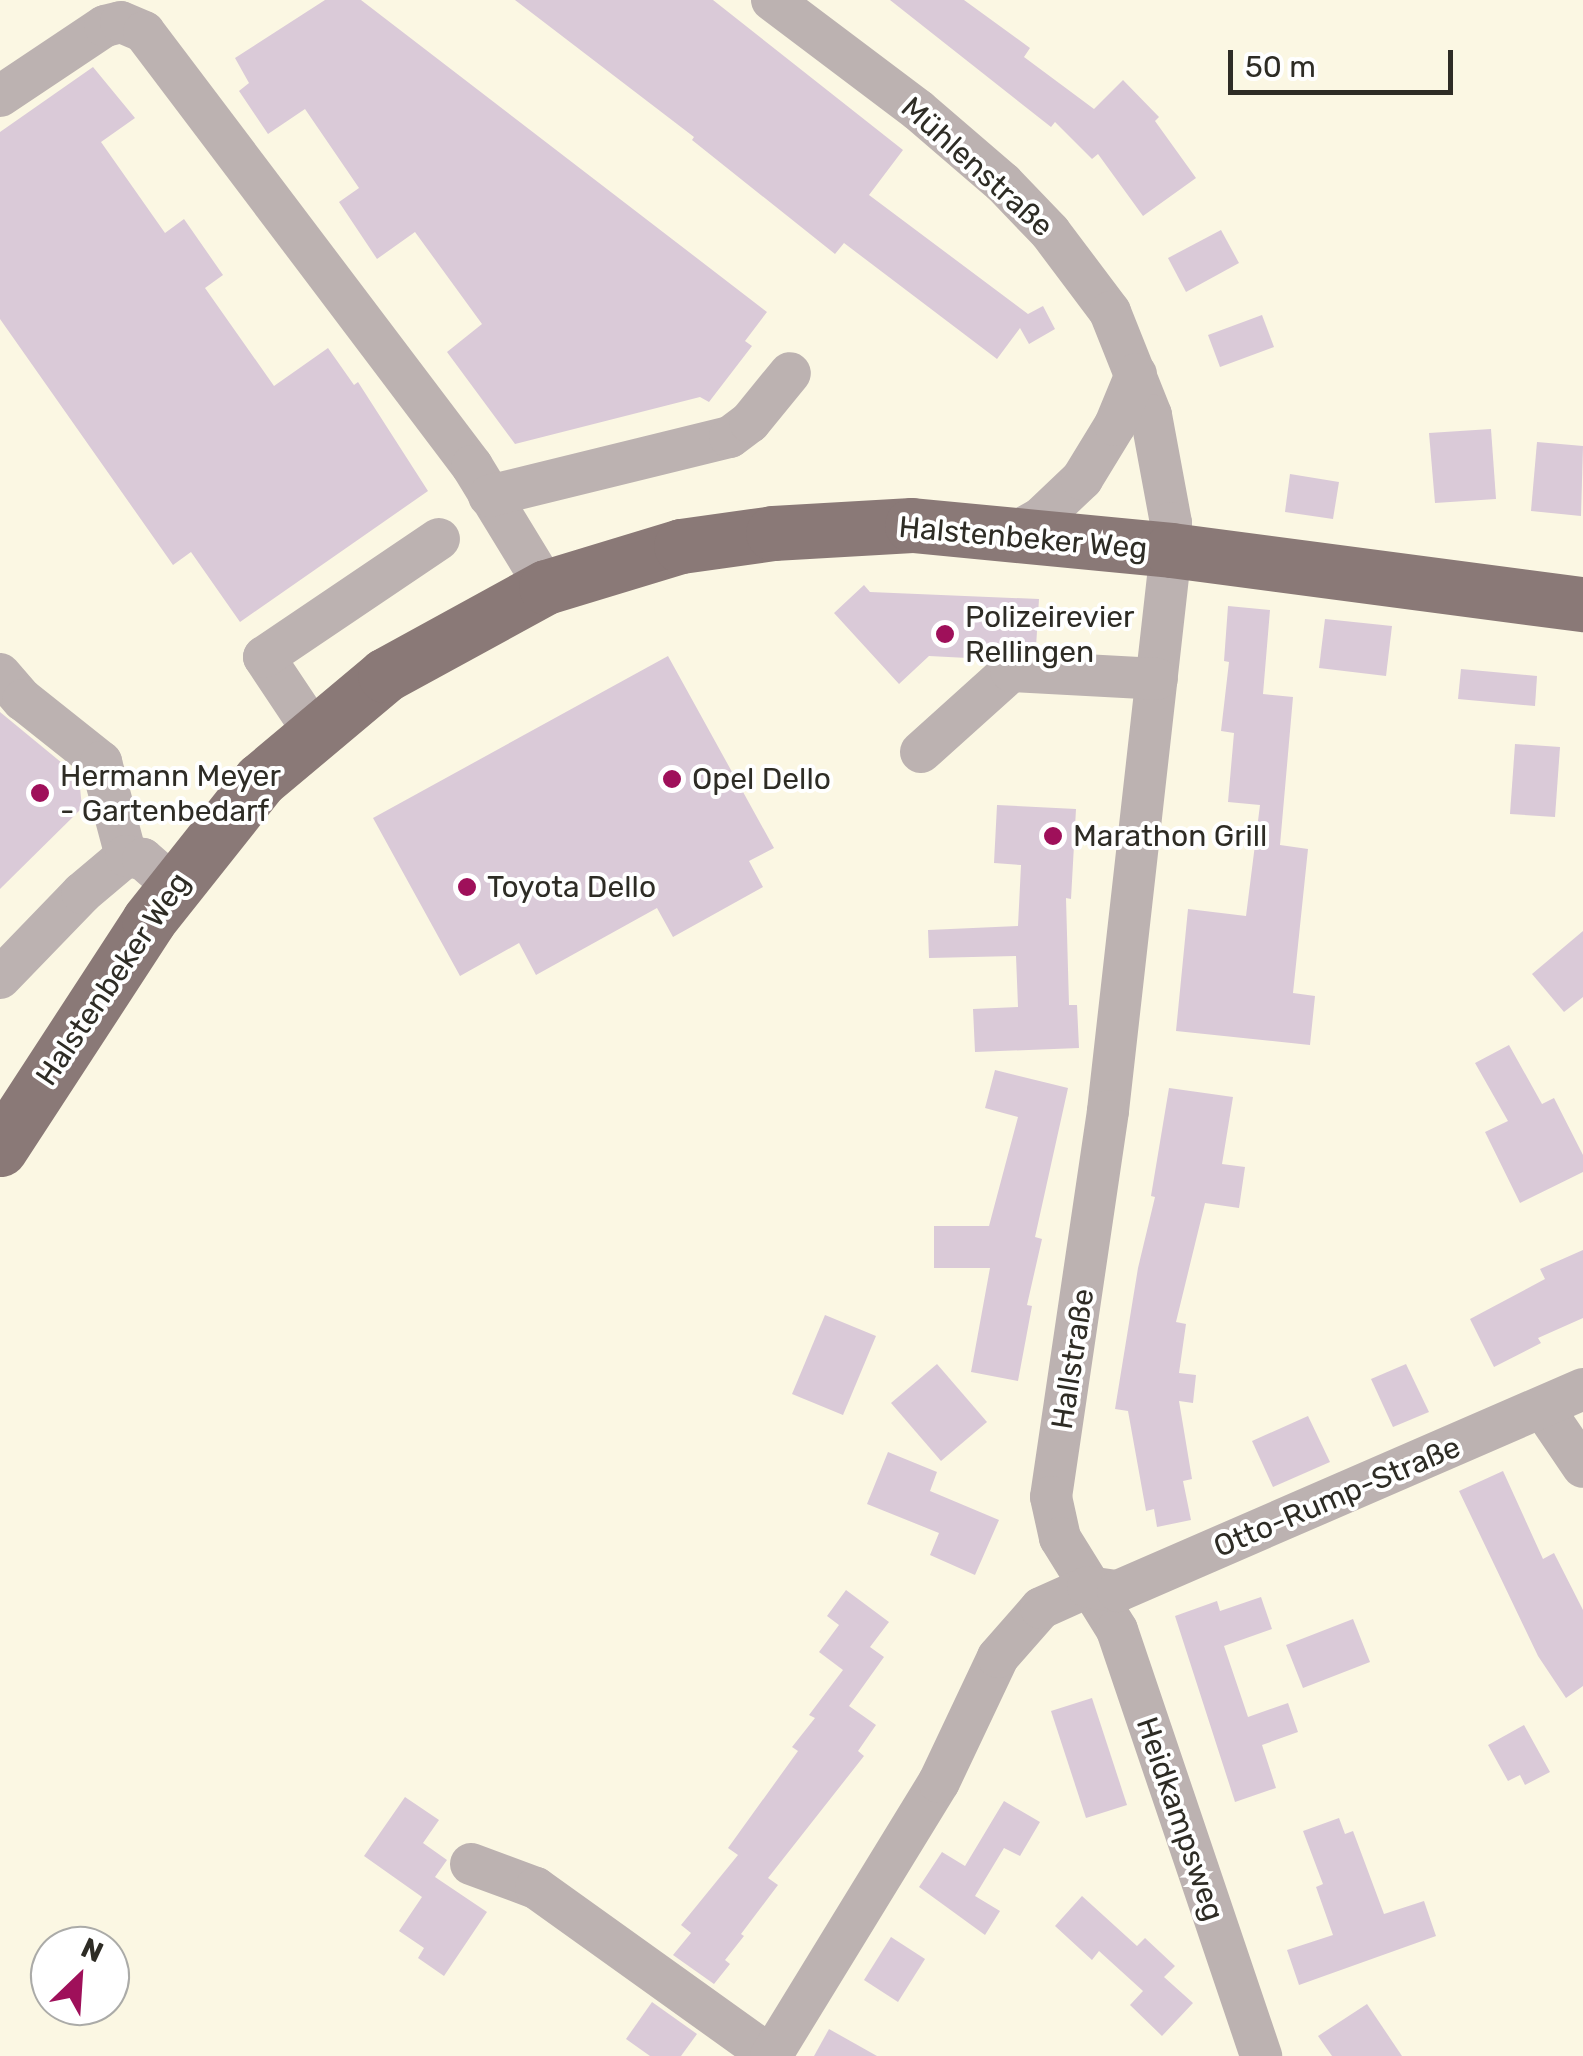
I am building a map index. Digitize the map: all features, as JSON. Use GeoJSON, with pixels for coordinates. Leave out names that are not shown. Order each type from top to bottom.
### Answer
{"type":"FeatureCollection","features":[{"type":"Feature","properties":{"kind":"main road","name":"Halstenbeker Weg"},"geometry":{"type":"LineString","coordinates":[[1,1144],[174,886],[260,780],[385,676],[546,587],[680,546],[774,533],[912,525],[1016,532],[1170,550],[1583,604]]}},
{"type":"Feature","properties":{"kind":"street","name":"Mühlenstraße"},"geometry":{"type":"LineString","coordinates":[[772,0],[918,110],[1003,183],[1094,287],[1110,312],[1136,374],[1158,450],[1171,522],[1170,550]]}},
{"type":"Feature","properties":{"kind":"street"},"geometry":{"type":"LineString","coordinates":[[0,96],[104,26],[122,22],[144,32],[472,466],[546,587]]}},
{"type":"Feature","properties":{"kind":"street"},"geometry":{"type":"LineString","coordinates":[[489,496],[730,437],[750,422],[790,373]]}},
{"type":"Feature","properties":{"kind":"street"},"geometry":{"type":"LineString","coordinates":[[1016,532],[1042,518],[1082,479],[1109,436],[1136,374]]}},
{"type":"Feature","properties":{"kind":"street"},"geometry":{"type":"LineString","coordinates":[[314,732],[264,657],[439,538]]}},
{"type":"Feature","properties":{"kind":"street","name":"Hallstraße"},"geometry":{"type":"LineString","coordinates":[[1088,1588],[1060,1538],[1052,1497],[1106,1131],[1170,550]]}},
{"type":"Feature","properties":{"kind":"street"},"geometry":{"type":"LineString","coordinates":[[921,752],[1011,671],[1157,679]]}},
{"type":"Feature","properties":{"kind":"street"},"geometry":{"type":"LineString","coordinates":[[0,674],[23,700],[101,762],[126,856]]}},
{"type":"Feature","properties":{"kind":"street"},"geometry":{"type":"LineString","coordinates":[[0,978],[82,893],[126,856],[144,859],[174,886]]}},
{"type":"Feature","properties":{"kind":"street","name":"Otto-Rump-Straße"},"geometry":{"type":"LineString","coordinates":[[1088,1588],[1118,1592],[1583,1389]]}},
{"type":"Feature","properties":{"kind":"street"},"geometry":{"type":"LineString","coordinates":[[1543,1408],[1583,1466]]}},
{"type":"Feature","properties":{"kind":"street"},"geometry":{"type":"LineString","coordinates":[[471,1864],[536,1888],[772,2056],[922,1812],[998,1657],[1041,1608],[1088,1588]]}},
{"type":"Feature","properties":{"kind":"street","name":"Heidkampsweg"},"geometry":{"type":"LineString","coordinates":[[1088,1588],[1117,1630],[1262,2056]]}},
{"type":"Feature","properties":{"kind":"building"},"geometry":{"type":"Polygon","coordinates":[[[325,0],[361,0],[767,312],[745,341],[752,346],[709,402],[700,397],[515,444],[447,352],[482,324],[415,232],[377,259],[339,202],[359,188],[305,109],[268,134],[239,91],[249,83],[235,58],[325,0]]]}},
{"type":"Feature","properties":{"kind":"building"},"geometry":{"type":"Polygon","coordinates":[[[515,0],[713,0],[903,150],[869,195],[1028,314],[1043,306],[1055,329],[1029,344],[1020,328],[997,359],[844,243],[835,254],[692,140],[694,137],[515,0]]]}},
{"type":"Feature","properties":{"kind":"building"},"geometry":{"type":"Polygon","coordinates":[[[890,0],[964,0],[1030,48],[1024,57],[1094,109],[1123,80],[1159,117],[1155,121],[1196,178],[1143,216],[1098,154],[1092,159],[1055,122],[1051,127],[890,0]]]}},
{"type":"Feature","properties":{"kind":"building"},"geometry":{"type":"Polygon","coordinates":[[[93,67],[135,118],[101,142],[165,233],[184,219],[223,275],[205,288],[274,386],[328,348],[354,385],[358,382],[428,491],[240,622],[191,552],[173,565],[0,319],[0,132],[93,67]]]}},
{"type":"Feature","properties":{"kind":"building"},"geometry":{"type":"Polygon","coordinates":[[[1221,230],[1239,263],[1186,292],[1168,258],[1221,230]]]}},
{"type":"Feature","properties":{"kind":"building"},"geometry":{"type":"Polygon","coordinates":[[[1262,315],[1274,347],[1220,367],[1208,335],[1262,315]]]}},
{"type":"Feature","properties":{"kind":"building"},"geometry":{"type":"Polygon","coordinates":[[[1491,429],[1496,499],[1435,503],[1429,433],[1491,429]]]}},
{"type":"Feature","properties":{"kind":"building"},"geometry":{"type":"Polygon","coordinates":[[[1537,442],[1583,446],[1581,516],[1531,511],[1537,442]]]}},
{"type":"Feature","properties":{"kind":"building"},"geometry":{"type":"Polygon","coordinates":[[[1290,474],[1339,482],[1333,519],[1285,512],[1290,474]]]}},
{"type":"Feature","properties":{"kind":"building","name":"Polizeirevier Rellingen"},"geometry":{"type":"Polygon","coordinates":[[[864,585],[870,592],[1039,599],[1036,647],[1003,647],[987,659],[929,656],[899,684],[834,613],[864,585]]]}},
{"type":"Feature","properties":{"kind":"building"},"geometry":{"type":"Polygon","coordinates":[[[1228,606],[1270,610],[1263,694],[1293,697],[1280,845],[1308,849],[1293,993],[1315,996],[1310,1045],[1176,1031],[1188,909],[1246,916],[1260,805],[1228,802],[1234,733],[1221,731],[1229,662],[1224,661],[1228,606]]]}},
{"type":"Feature","properties":{"kind":"building"},"geometry":{"type":"Polygon","coordinates":[[[1325,619],[1392,626],[1386,676],[1319,668],[1325,619]]]}},
{"type":"Feature","properties":{"kind":"building"},"geometry":{"type":"Polygon","coordinates":[[[668,656],[774,848],[749,861],[763,887],[673,937],[657,908],[536,975],[519,943],[460,976],[373,818],[668,656]]]}},
{"type":"Feature","properties":{"kind":"building"},"geometry":{"type":"Polygon","coordinates":[[[1461,669],[1537,676],[1535,706],[1458,699],[1461,669]]]}},
{"type":"Feature","properties":{"kind":"building","name":"Hermann Meyer - Gartenbedarf"},"geometry":{"type":"Polygon","coordinates":[[[0,712],[79,777],[82,808],[0,889],[0,712]]]}},
{"type":"Feature","properties":{"kind":"building"},"geometry":{"type":"Polygon","coordinates":[[[1515,744],[1560,747],[1555,817],[1510,814],[1515,744]]]}},
{"type":"Feature","properties":{"kind":"building"},"geometry":{"type":"Polygon","coordinates":[[[997,805],[1076,809],[1071,899],[1066,898],[1069,1005],[1077,1005],[1079,1048],[975,1052],[973,1009],[1018,1007],[1016,956],[929,958],[928,930],[1018,926],[1021,865],[994,863],[997,805]]]}},
{"type":"Feature","properties":{"kind":"building"},"geometry":{"type":"Polygon","coordinates":[[[1583,931],[1583,997],[1564,1012],[1532,974],[1583,931]]]}},
{"type":"Feature","properties":{"kind":"building"},"geometry":{"type":"Polygon","coordinates":[[[1509,1045],[1542,1104],[1554,1098],[1583,1155],[1583,1172],[1520,1203],[1485,1132],[1508,1121],[1475,1063],[1509,1045]]]}},
{"type":"Feature","properties":{"kind":"building"},"geometry":{"type":"Polygon","coordinates":[[[995,1070],[1068,1088],[1035,1237],[1042,1239],[1027,1305],[1032,1306],[1018,1381],[971,1372],[990,1268],[934,1268],[934,1226],[989,1226],[1018,1117],[985,1108],[995,1070]]]}},
{"type":"Feature","properties":{"kind":"building"},"geometry":{"type":"Polygon","coordinates":[[[1169,1088],[1233,1097],[1222,1164],[1245,1167],[1239,1208],[1205,1203],[1176,1322],[1186,1324],[1179,1373],[1196,1375],[1193,1403],[1179,1401],[1192,1479],[1183,1481],[1191,1520],[1157,1527],[1154,1509],[1146,1511],[1128,1411],[1115,1409],[1138,1268],[1155,1197],[1151,1196],[1169,1088]]]}},
{"type":"Feature","properties":{"kind":"building"},"geometry":{"type":"Polygon","coordinates":[[[1583,1250],[1583,1318],[1538,1338],[1541,1343],[1494,1367],[1470,1319],[1545,1279],[1540,1269],[1583,1250]]]}},
{"type":"Feature","properties":{"kind":"building"},"geometry":{"type":"Polygon","coordinates":[[[825,1315],[876,1336],[843,1415],[792,1394],[825,1315]]]}},
{"type":"Feature","properties":{"kind":"building"},"geometry":{"type":"Polygon","coordinates":[[[937,1364],[987,1422],[941,1461],[891,1403],[937,1364]]]}},
{"type":"Feature","properties":{"kind":"building"},"geometry":{"type":"Polygon","coordinates":[[[1406,1364],[1429,1412],[1393,1427],[1371,1379],[1406,1364]]]}},
{"type":"Feature","properties":{"kind":"building"},"geometry":{"type":"Polygon","coordinates":[[[1308,1416],[1330,1462],[1273,1487],[1252,1441],[1308,1416]]]}},
{"type":"Feature","properties":{"kind":"building"},"geometry":{"type":"Polygon","coordinates":[[[888,1452],[937,1472],[930,1491],[999,1520],[975,1575],[930,1555],[939,1533],[867,1504],[888,1452]]]}},
{"type":"Feature","properties":{"kind":"building"},"geometry":{"type":"Polygon","coordinates":[[[1503,1471],[1543,1559],[1554,1553],[1583,1610],[1583,1686],[1566,1698],[1538,1656],[1459,1491],[1503,1471]]]}},
{"type":"Feature","properties":{"kind":"building"},"geometry":{"type":"Polygon","coordinates":[[[846,1590],[889,1622],[870,1647],[884,1657],[849,1706],[876,1725],[858,1751],[864,1756],[768,1878],[778,1885],[741,1934],[744,1936],[725,1960],[730,1964],[714,1984],[673,1955],[691,1933],[681,1925],[738,1855],[728,1848],[798,1751],[792,1747],[815,1718],[809,1715],[843,1670],[819,1652],[839,1625],[827,1616],[846,1590]]]}},
{"type":"Feature","properties":{"kind":"building"},"geometry":{"type":"Polygon","coordinates":[[[1261,1597],[1272,1629],[1224,1646],[1248,1717],[1288,1703],[1298,1732],[1262,1745],[1276,1788],[1235,1802],[1175,1616],[1217,1601],[1220,1611],[1261,1597]]]}},
{"type":"Feature","properties":{"kind":"building"},"geometry":{"type":"Polygon","coordinates":[[[1353,1619],[1370,1662],[1303,1688],[1286,1645],[1353,1619]]]}},
{"type":"Feature","properties":{"kind":"building"},"geometry":{"type":"Polygon","coordinates":[[[1092,1698],[1127,1805],[1086,1818],[1051,1711],[1092,1698]]]}},
{"type":"Feature","properties":{"kind":"building"},"geometry":{"type":"Polygon","coordinates":[[[1524,1725],[1550,1772],[1525,1785],[1520,1775],[1508,1781],[1488,1745],[1524,1725]]]}},
{"type":"Feature","properties":{"kind":"building"},"geometry":{"type":"Polygon","coordinates":[[[405,1797],[439,1820],[423,1843],[447,1860],[435,1877],[487,1912],[444,1976],[418,1958],[424,1948],[399,1931],[422,1897],[364,1856],[405,1797]]]}},
{"type":"Feature","properties":{"kind":"building"},"geometry":{"type":"Polygon","coordinates":[[[1004,1801],[1040,1822],[1020,1856],[1004,1848],[975,1896],[1000,1911],[985,1935],[919,1887],[942,1852],[965,1866],[1004,1801]]]}},
{"type":"Feature","properties":{"kind":"building"},"geometry":{"type":"Polygon","coordinates":[[[1339,1818],[1345,1834],[1353,1831],[1384,1914],[1424,1901],[1436,1936],[1299,1985],[1287,1950],[1333,1935],[1316,1887],[1323,1884],[1303,1831],[1339,1818]]]}},
{"type":"Feature","properties":{"kind":"building"},"geometry":{"type":"Polygon","coordinates":[[[1082,1896],[1137,1946],[1145,1938],[1175,1966],[1164,1977],[1193,2003],[1162,2036],[1130,2005],[1143,1991],[1099,1951],[1092,1960],[1055,1926],[1082,1896]]]}},
{"type":"Feature","properties":{"kind":"building"},"geometry":{"type":"Polygon","coordinates":[[[891,1937],[925,1959],[898,2002],[864,1980],[891,1937]]]}},
{"type":"Feature","properties":{"kind":"building"},"geometry":{"type":"Polygon","coordinates":[[[652,2002],[697,2034],[681,2056],[650,2056],[626,2039],[652,2002]]]}},
{"type":"Feature","properties":{"kind":"building"},"geometry":{"type":"Polygon","coordinates":[[[1367,2004],[1402,2056],[1332,2056],[1318,2036],[1367,2004]]]}},
{"type":"Feature","properties":{"kind":"building"},"geometry":{"type":"Polygon","coordinates":[[[829,2029],[877,2056],[814,2056],[829,2029]]]}},
{"type":"Feature","properties":{"kind":"place","name":"Polizeirevier Rellingen"},"geometry":{"type":"Point","coordinates":[945,634]}},
{"type":"Feature","properties":{"kind":"place","name":"Opel Dello"},"geometry":{"type":"Point","coordinates":[672,779]}},
{"type":"Feature","properties":{"kind":"place","name":"Hermann Meyer - Gartenbedarf"},"geometry":{"type":"Point","coordinates":[40,793]}},
{"type":"Feature","properties":{"kind":"place","name":"Marathon Grill"},"geometry":{"type":"Point","coordinates":[1053,836]}},
{"type":"Feature","properties":{"kind":"place","name":"Toyota Dello"},"geometry":{"type":"Point","coordinates":[467,887]}}]}
